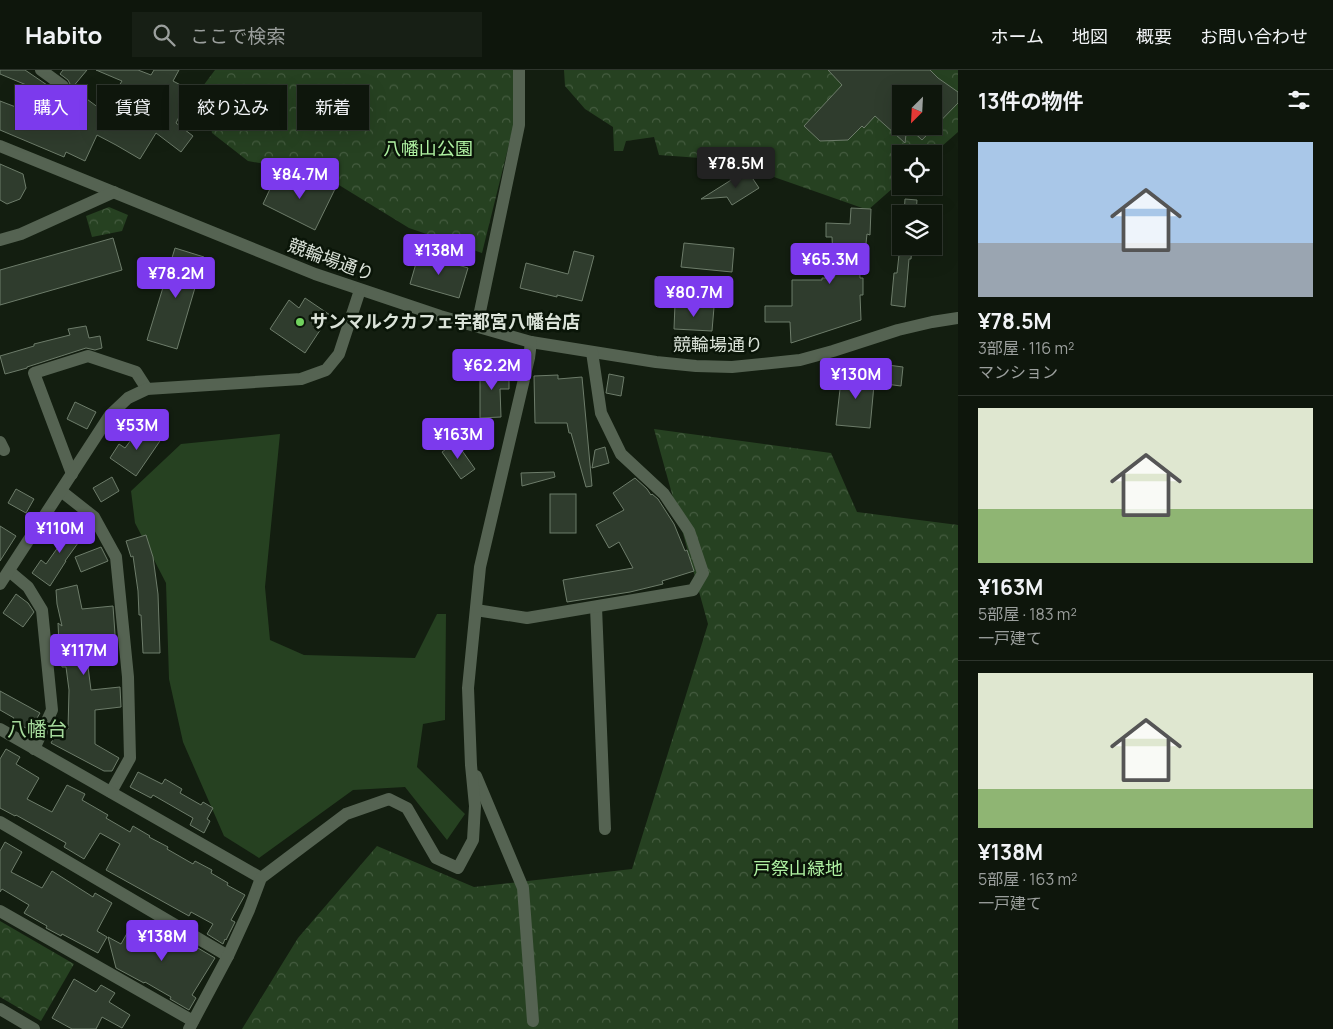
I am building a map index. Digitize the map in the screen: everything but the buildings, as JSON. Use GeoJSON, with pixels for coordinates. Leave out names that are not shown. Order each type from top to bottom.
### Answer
{"type":"FeatureCollection","features":[{"type":"Feature","properties":{"kind":"street"},"geometry":{"type":"LineString","coordinates":[[41,70],[62,85]]}},
{"type":"Feature","properties":{"kind":"street"},"geometry":{"type":"LineString","coordinates":[[477,326],[519,125],[519,70]]}},
{"type":"Feature","properties":{"kind":"street","name":"競輪場通り"},"geometry":{"type":"LineString","coordinates":[[0,146],[259,252],[360,290],[440,316],[531,342],[656,362],[696,366],[769,364],[800,360],[898,330],[958,318]]}},
{"type":"Feature","properties":{"kind":"street"},"geometry":{"type":"LineString","coordinates":[[0,240],[21,234],[114,192]]}},
{"type":"Feature","properties":{"kind":"street"},"geometry":{"type":"LineString","coordinates":[[0,584],[110,415],[128,398],[148,389],[301,378],[326,370],[338,354],[360,290]]}},
{"type":"Feature","properties":{"kind":"street"},"geometry":{"type":"LineString","coordinates":[[0,911],[191,1025],[228,956],[261,878],[346,814],[389,799],[407,808],[436,858],[458,868],[473,840],[475,806],[471,765],[468,688],[480,567],[529,358],[531,342]]}},
{"type":"Feature","properties":{"kind":"street"},"geometry":{"type":"LineString","coordinates":[[476,610],[527,618],[596,607],[693,590],[703,573],[689,532],[664,494],[621,454],[601,413],[592,352]]}},
{"type":"Feature","properties":{"kind":"street"},"geometry":{"type":"LineString","coordinates":[[72,474],[34,373],[88,356],[136,372],[148,389]]}},
{"type":"Feature","properties":{"kind":"street"},"geometry":{"type":"LineString","coordinates":[[61,491],[94,517],[116,557],[128,677],[130,758],[111,792]]}},
{"type":"Feature","properties":{"kind":"street"},"geometry":{"type":"LineString","coordinates":[[9,571],[28,587],[42,610],[52,710],[34,749]]}},
{"type":"Feature","properties":{"kind":"street"},"geometry":{"type":"LineString","coordinates":[[596,607],[605,829]]}},
{"type":"Feature","properties":{"kind":"street"},"geometry":{"type":"LineString","coordinates":[[0,729],[261,878]]}},
{"type":"Feature","properties":{"kind":"street"},"geometry":{"type":"LineString","coordinates":[[471,765],[523,888],[533,1021]]}},
{"type":"Feature","properties":{"kind":"street"},"geometry":{"type":"LineString","coordinates":[[0,822],[228,956]]}},
{"type":"Feature","properties":{"kind":"street"},"geometry":{"type":"LineString","coordinates":[[0,1010],[34,1029]]}},
{"type":"Feature","properties":{"kind":"green space","name":"八幡山公園"},"geometry":{"type":"Polygon","coordinates":[[[215,70],[515,70],[515,120],[482,253],[409,228],[321,174],[248,161],[212,133],[211,130],[287,130],[287,85],[204,85],[215,70]]]}},
{"type":"Feature","properties":{"kind":"green space"},"geometry":{"type":"Polygon","coordinates":[[[564,70],[958,70],[958,132],[942,146],[892,145],[892,189],[868,210],[774,177],[714,159],[659,155],[654,137],[626,141],[623,151],[614,151],[613,127],[585,109],[565,86],[564,70]]]}},
{"type":"Feature","properties":{"kind":"green space"},"geometry":{"type":"Polygon","coordinates":[[[109,207],[128,215],[122,231],[92,237],[86,216],[109,207]]]}},
{"type":"Feature","properties":{"kind":"green space","name":"戸祭山緑地"},"geometry":{"type":"Polygon","coordinates":[[[654,429],[831,453],[857,512],[958,525],[958,1029],[242,1029],[298,938],[377,846],[474,887],[632,869],[708,624],[654,429]]]}},
{"type":"Feature","properties":{"kind":"green space"},"geometry":{"type":"Polygon","coordinates":[[[280,434],[265,587],[270,640],[304,655],[415,658],[437,614],[446,614],[445,720],[423,724],[417,767],[465,814],[447,840],[405,787],[353,790],[259,858],[224,836],[183,742],[169,679],[166,583],[135,523],[131,491],[181,444],[280,434]]]}},
{"type":"Feature","properties":{"kind":"green space"},"geometry":{"type":"Polygon","coordinates":[[[0,921],[74,964],[41,1021],[0,997],[0,921]]]}},
{"type":"Feature","properties":{"kind":"place","name":"サンマルクカフェ宇都宮八幡台店"},"geometry":{"type":"Point","coordinates":[300,322]}},
{"type":"Feature","properties":{"kind":"district","name":"八幡台"},"geometry":{"type":"Point","coordinates":[37,729]}}]}
